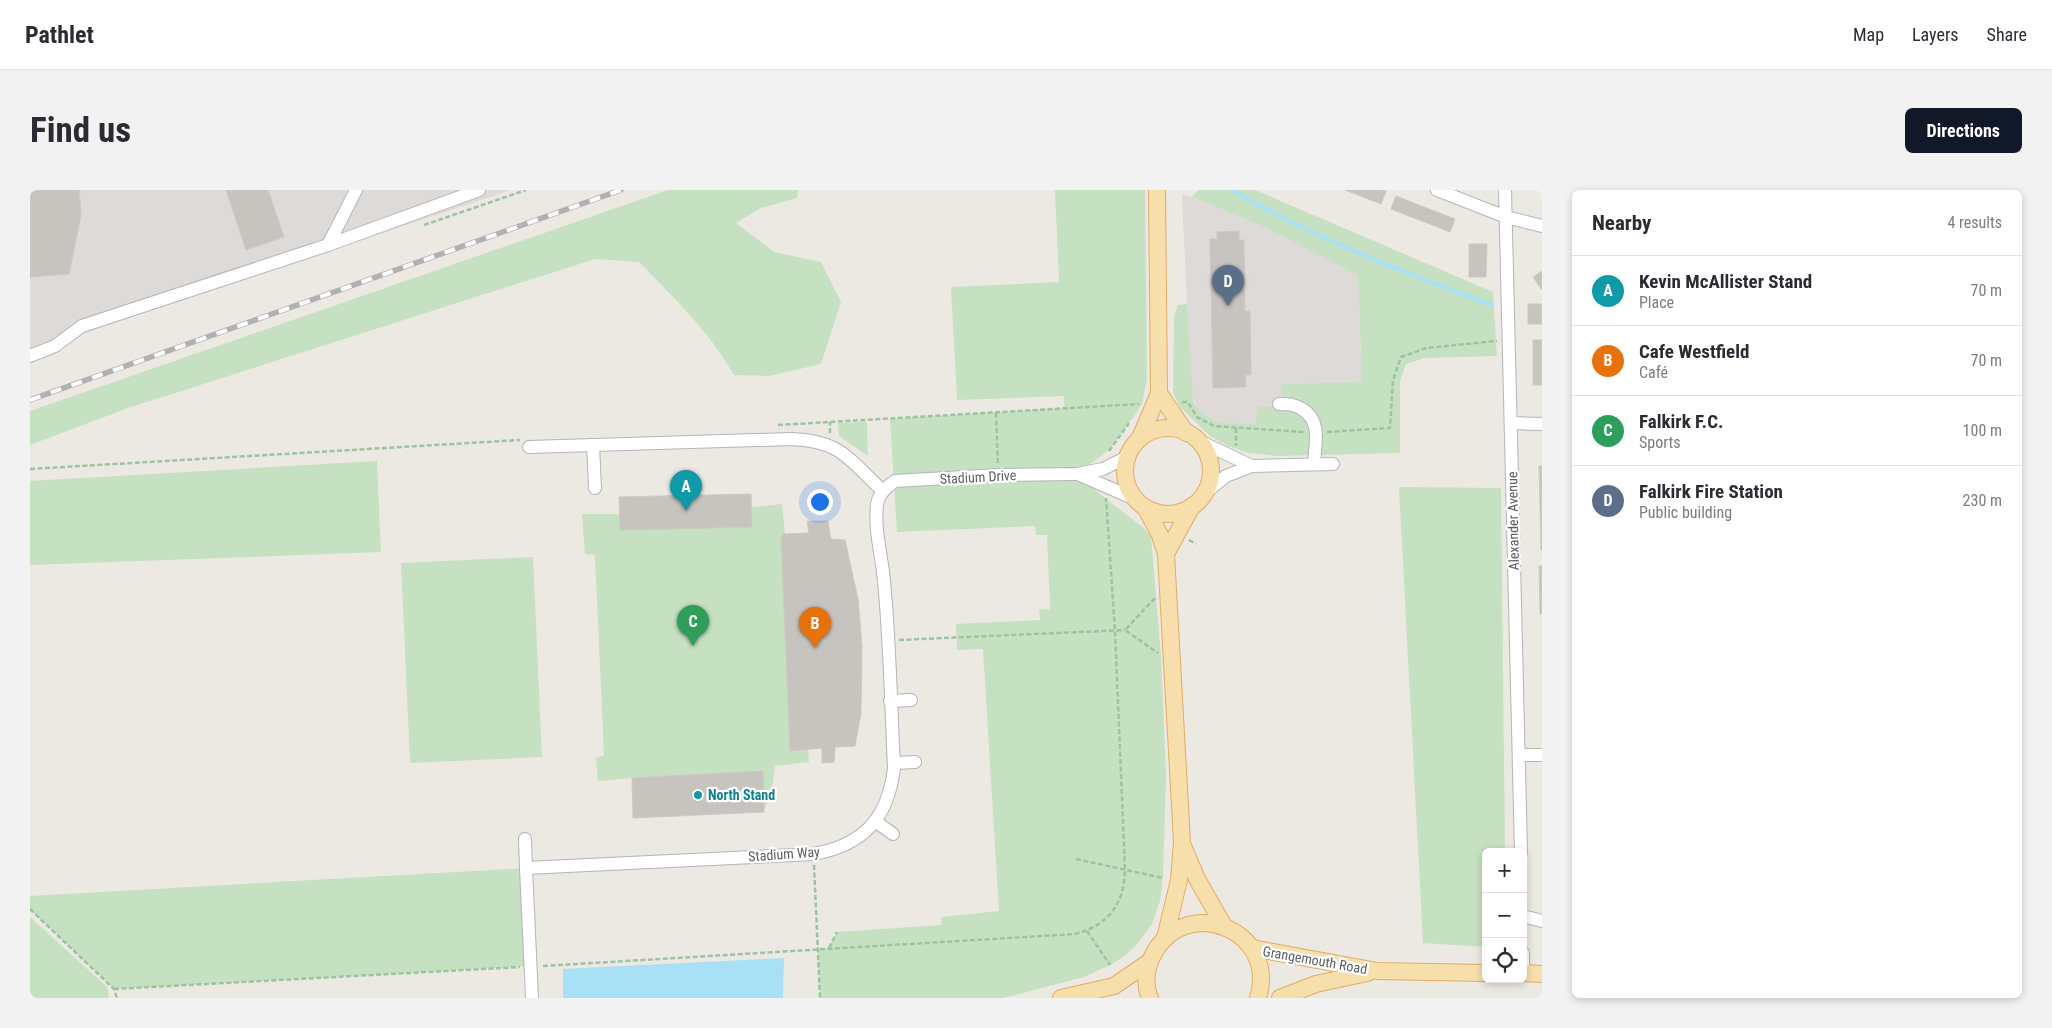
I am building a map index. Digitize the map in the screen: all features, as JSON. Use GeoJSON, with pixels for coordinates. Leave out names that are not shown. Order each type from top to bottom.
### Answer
{"type":"FeatureCollection","features":[{"type":"Feature","properties":{"kind":"main road"},"geometry":{"type":"LineString","coordinates":[[1140,438],[1159,394],[1157,190]]}},
{"type":"Feature","properties":{"kind":"main road"},"geometry":{"type":"LineString","coordinates":[[1141,504],[1158,513],[1182,512],[1192,506],[1205,493],[1210,480],[1210,466],[1206,453],[1159,394]]}},
{"type":"Feature","properties":{"kind":"main road"},"geometry":{"type":"LineString","coordinates":[[1165,938],[1179,880],[1182,842],[1166,554],[1160,535],[1125,479],[1125,468],[1127,457],[1132,447],[1140,438],[1150,432],[1162,429],[1175,429],[1192,437]]}},
{"type":"Feature","properties":{"kind":"main road"},"geometry":{"type":"LineString","coordinates":[[1166,554],[1192,506]]}},
{"type":"Feature","properties":{"kind":"main road"},"geometry":{"type":"LineString","coordinates":[[1182,842],[1197,879],[1224,926]]}},
{"type":"Feature","properties":{"kind":"main road"},"geometry":{"type":"LineString","coordinates":[[1150,998],[1146,978],[1149,962],[1156,949],[1165,938],[1178,929],[1193,924],[1209,923],[1224,926],[1240,935],[1252,948],[1260,967],[1262,987],[1258,998]]}},
{"type":"Feature","properties":{"kind":"main road","name":"Grangemouth Road"},"geometry":{"type":"LineString","coordinates":[[1252,948],[1377,971],[1482,972]]}},
{"type":"Feature","properties":{"kind":"main road"},"geometry":{"type":"LineString","coordinates":[[1062,998],[1114,986],[1149,962]]}},
{"type":"Feature","properties":{"kind":"main road","name":"Grangemouth Road"},"geometry":{"type":"LineString","coordinates":[[1280,998],[1316,984],[1377,971]]}},
{"type":"Feature","properties":{"kind":"main road"},"geometry":{"type":"LineString","coordinates":[[1527,973],[1542,974]]}},
{"type":"Feature","properties":{"kind":"street"},"geometry":{"type":"LineString","coordinates":[[328,245],[356,190]]}},
{"type":"Feature","properties":{"kind":"street"},"geometry":{"type":"LineString","coordinates":[[30,356],[55,346],[82,326],[328,245],[479,190]]}},
{"type":"Feature","properties":{"kind":"street"},"geometry":{"type":"LineString","coordinates":[[1437,190],[1506,217],[1542,226]]}},
{"type":"Feature","properties":{"kind":"street","name":"Alexander Avenue"},"geometry":{"type":"LineString","coordinates":[[1505,190],[1521,848]]}},
{"type":"Feature","properties":{"kind":"street"},"geometry":{"type":"LineString","coordinates":[[1279,404],[1292,404],[1311,414],[1315,424],[1314,464]]}},
{"type":"Feature","properties":{"kind":"street"},"geometry":{"type":"LineString","coordinates":[[1511,423],[1542,424]]}},
{"type":"Feature","properties":{"kind":"street"},"geometry":{"type":"LineString","coordinates":[[1192,437],[1252,466]]}},
{"type":"Feature","properties":{"kind":"street"},"geometry":{"type":"LineString","coordinates":[[530,448],[811,440],[831,445],[843,453],[883,491]]}},
{"type":"Feature","properties":{"kind":"street"},"geometry":{"type":"LineString","coordinates":[[594,445],[596,488]]}},
{"type":"Feature","properties":{"kind":"street","name":"Stadium Drive"},"geometry":{"type":"LineString","coordinates":[[883,491],[895,482],[998,475],[1077,474],[1103,470],[1127,457]]}},
{"type":"Feature","properties":{"kind":"street"},"geometry":{"type":"LineString","coordinates":[[1205,493],[1226,476],[1252,466],[1333,464]]}},
{"type":"Feature","properties":{"kind":"street","name":"Stadium Drive"},"geometry":{"type":"LineString","coordinates":[[1077,474],[1105,485],[1141,504]]}},
{"type":"Feature","properties":{"kind":"street","name":"Stadium Way"},"geometry":{"type":"LineString","coordinates":[[526,868],[814,854],[841,847],[855,840],[875,821],[883,809],[888,794],[894,763],[884,579],[878,546],[877,504],[879,495],[883,491]]}},
{"type":"Feature","properties":{"kind":"street"},"geometry":{"type":"LineString","coordinates":[[890,701],[911,700]]}},
{"type":"Feature","properties":{"kind":"street"},"geometry":{"type":"LineString","coordinates":[[1518,755],[1542,755]]}},
{"type":"Feature","properties":{"kind":"street"},"geometry":{"type":"LineString","coordinates":[[894,763],[915,762]]}},
{"type":"Feature","properties":{"kind":"street"},"geometry":{"type":"LineString","coordinates":[[875,821],[893,834]]}},
{"type":"Feature","properties":{"kind":"street"},"geometry":{"type":"LineString","coordinates":[[525,839],[532,998]]}},
{"type":"Feature","properties":{"kind":"street"},"geometry":{"type":"LineString","coordinates":[[1527,917],[1542,922]]}},
{"type":"Feature","properties":{"kind":"path"},"geometry":{"type":"LineString","coordinates":[[1236,428],[1315,433],[1390,428],[1394,380],[1400,357],[1426,348],[1509,340]]}},
{"type":"Feature","properties":{"kind":"path"},"geometry":{"type":"LineString","coordinates":[[1138,412],[1142,404]]}},
{"type":"Feature","properties":{"kind":"path"},"geometry":{"type":"LineString","coordinates":[[996,413],[998,475]]}},
{"type":"Feature","properties":{"kind":"path"},"geometry":{"type":"LineString","coordinates":[[1103,470],[1102,456],[1109,450],[1132,420]]}},
{"type":"Feature","properties":{"kind":"path"},"geometry":{"type":"LineString","coordinates":[[114,989],[1075,934],[1086,931],[1100,923],[1110,914],[1120,900],[1125,887],[1115,630],[1105,485]]}},
{"type":"Feature","properties":{"kind":"path"},"geometry":{"type":"LineString","coordinates":[[1125,630],[1158,595]]}},
{"type":"Feature","properties":{"kind":"path"},"geometry":{"type":"LineString","coordinates":[[888,640],[1125,630],[1162,656]]}},
{"type":"Feature","properties":{"kind":"path"},"geometry":{"type":"LineString","coordinates":[[814,854],[820,998]]}},
{"type":"Feature","properties":{"kind":"path"},"geometry":{"type":"LineString","coordinates":[[1076,859],[1163,878]]}},
{"type":"Feature","properties":{"kind":"path"},"geometry":{"type":"LineString","coordinates":[[30,909],[114,989],[117,998]]}},
{"type":"Feature","properties":{"kind":"path"},"geometry":{"type":"LineString","coordinates":[[1086,931],[1110,965]]}},
{"type":"Feature","properties":{"kind":"path"},"geometry":{"type":"LineString","coordinates":[[829,948],[837,932]]}},
{"type":"Feature","properties":{"kind":"shaded area"},"geometry":{"type":"Polygon","coordinates":[[[30,190],[511,190],[84,333],[30,356],[30,190]]]}},
{"type":"Feature","properties":{"kind":"shaded area"},"geometry":{"type":"Polygon","coordinates":[[[1182,194],[1266,228],[1358,275],[1362,382],[1281,384],[1282,407],[1256,424],[1225,423],[1213,420],[1198,409],[1191,393],[1182,194]]]}},
{"type":"Feature","properties":{"kind":"green space"},"geometry":{"type":"Polygon","coordinates":[[[668,190],[798,190],[797,198],[761,208],[736,223],[774,252],[821,262],[841,302],[821,364],[769,376],[734,375],[702,329],[639,262],[595,259],[128,408],[30,445],[30,411],[668,190]]]}},
{"type":"Feature","properties":{"kind":"green space"},"geometry":{"type":"Polygon","coordinates":[[[1055,190],[1145,190],[1147,378],[1142,404],[1109,450],[1077,474],[1144,528],[1151,537],[1161,656],[1166,775],[1163,878],[1160,901],[1152,924],[1139,942],[1126,955],[1084,977],[1003,998],[820,998],[818,949],[829,948],[837,932],[941,925],[942,917],[999,911],[983,649],[957,650],[956,624],[1040,620],[1039,610],[1050,609],[1047,535],[1036,535],[1035,526],[897,532],[890,419],[1064,408],[1064,396],[957,400],[951,287],[1059,282],[1055,190]]]}},
{"type":"Feature","properties":{"kind":"green space"},"geometry":{"type":"Polygon","coordinates":[[[1198,190],[1255,190],[1493,292],[1497,356],[1425,358],[1406,364],[1400,381],[1400,453],[1277,456],[1249,453],[1228,446],[1210,436],[1180,407],[1173,393],[1174,316],[1178,305],[1187,304],[1193,401],[1198,409],[1213,420],[1225,423],[1256,424],[1257,407],[1282,407],[1281,384],[1362,382],[1358,275],[1266,228],[1192,197],[1198,190]]]}},
{"type":"Feature","properties":{"kind":"green space"},"geometry":{"type":"Polygon","coordinates":[[[867,422],[868,456],[839,436],[838,423],[867,422]]]}},
{"type":"Feature","properties":{"kind":"green space"},"geometry":{"type":"Polygon","coordinates":[[[377,461],[381,552],[30,565],[30,481],[377,461]]]}},
{"type":"Feature","properties":{"kind":"green space"},"geometry":{"type":"Polygon","coordinates":[[[1399,487],[1501,488],[1505,848],[1482,848],[1482,947],[1423,943],[1399,487]]]}},
{"type":"Feature","properties":{"kind":"green space"},"geometry":{"type":"Polygon","coordinates":[[[751,494],[752,507],[782,504],[785,534],[809,533],[807,521],[828,521],[831,539],[845,540],[856,591],[861,643],[861,694],[855,746],[835,747],[834,762],[822,763],[822,748],[808,749],[809,762],[775,766],[773,782],[764,812],[633,818],[632,778],[598,781],[596,758],[604,755],[595,555],[585,554],[582,514],[619,514],[619,497],[751,494]]]}},
{"type":"Feature","properties":{"kind":"green space"},"geometry":{"type":"Polygon","coordinates":[[[533,557],[542,757],[410,763],[401,563],[533,557]]]}},
{"type":"Feature","properties":{"kind":"green space"},"geometry":{"type":"Polygon","coordinates":[[[526,868],[531,966],[114,989],[30,909],[30,896],[526,868]]]}},
{"type":"Feature","properties":{"kind":"green space"},"geometry":{"type":"Polygon","coordinates":[[[30,917],[107,987],[109,998],[30,998],[30,917]]]}},
{"type":"Feature","properties":{"kind":"water"},"geometry":{"type":"Polygon","coordinates":[[[784,958],[783,998],[563,998],[563,969],[784,958]]]}},
{"type":"Feature","properties":{"kind":"building"},"geometry":{"type":"Polygon","coordinates":[[[30,190],[79,190],[81,215],[69,274],[30,277],[30,190]]]}},
{"type":"Feature","properties":{"kind":"building"},"geometry":{"type":"Polygon","coordinates":[[[226,190],[268,190],[284,237],[246,250],[226,190]]]}},
{"type":"Feature","properties":{"kind":"building"},"geometry":{"type":"Polygon","coordinates":[[[1345,190],[1383,190],[1386,191],[1381,204],[1345,190]]]}},
{"type":"Feature","properties":{"kind":"building"},"geometry":{"type":"Polygon","coordinates":[[[1396,196],[1455,219],[1450,232],[1391,209],[1396,196]]]}},
{"type":"Feature","properties":{"kind":"building"},"geometry":{"type":"Polygon","coordinates":[[[1239,231],[1239,240],[1244,240],[1245,311],[1250,311],[1251,375],[1245,375],[1246,387],[1213,388],[1210,239],[1217,239],[1217,232],[1239,231]]]}},
{"type":"Feature","properties":{"kind":"building"},"geometry":{"type":"Polygon","coordinates":[[[1469,244],[1487,244],[1486,277],[1469,277],[1469,244]]]}},
{"type":"Feature","properties":{"kind":"building"},"geometry":{"type":"Polygon","coordinates":[[[1542,271],[1542,290],[1533,277],[1542,271]]]}},
{"type":"Feature","properties":{"kind":"building"},"geometry":{"type":"Polygon","coordinates":[[[1528,304],[1542,304],[1542,324],[1528,324],[1528,304]]]}},
{"type":"Feature","properties":{"kind":"building"},"geometry":{"type":"Polygon","coordinates":[[[1533,340],[1542,340],[1542,385],[1533,385],[1533,340]]]}},
{"type":"Feature","properties":{"kind":"building"},"geometry":{"type":"Polygon","coordinates":[[[1539,466],[1542,466],[1542,550],[1541,550],[1539,466]]]}},
{"type":"Feature","properties":{"kind":"building"},"geometry":{"type":"Polygon","coordinates":[[[751,494],[752,527],[620,530],[619,497],[751,494]]]}},
{"type":"Feature","properties":{"kind":"building"},"geometry":{"type":"Polygon","coordinates":[[[807,521],[828,521],[831,539],[845,540],[858,599],[862,646],[861,713],[855,746],[835,747],[834,762],[822,763],[822,748],[790,751],[781,537],[784,534],[809,533],[807,521]]]}},
{"type":"Feature","properties":{"kind":"building"},"geometry":{"type":"Polygon","coordinates":[[[1539,566],[1542,566],[1542,614],[1540,614],[1539,566]]]}},
{"type":"Feature","properties":{"kind":"building","name":"North Stand"},"geometry":{"type":"Polygon","coordinates":[[[763,771],[764,812],[633,818],[632,778],[763,771]]]}},
{"type":"Feature","properties":{"kind":"waterway"},"geometry":{"type":"LineString","coordinates":[[1232,190],[1327,239],[1392,267],[1492,305]]}},
{"type":"Feature","properties":{"kind":"railway"},"geometry":{"type":"LineString","coordinates":[[30,400],[621,190]]}},
{"type":"Feature","properties":{"kind":"place","name":"Falkirk Fire Station"},"geometry":{"type":"Point","coordinates":[1228,306]}},
{"type":"Feature","properties":{"kind":"place","name":"Kevin McAllister Stand"},"geometry":{"type":"Point","coordinates":[686,511]}},
{"type":"Feature","properties":{"kind":"place","name":"Falkirk F.C."},"geometry":{"type":"Point","coordinates":[693,646]}},
{"type":"Feature","properties":{"kind":"place","name":"Cafe Westfield"},"geometry":{"type":"Point","coordinates":[815,648]}},
{"type":"Feature","properties":{"kind":"place","name":"North Stand"},"geometry":{"type":"Point","coordinates":[698,795]}}]}
